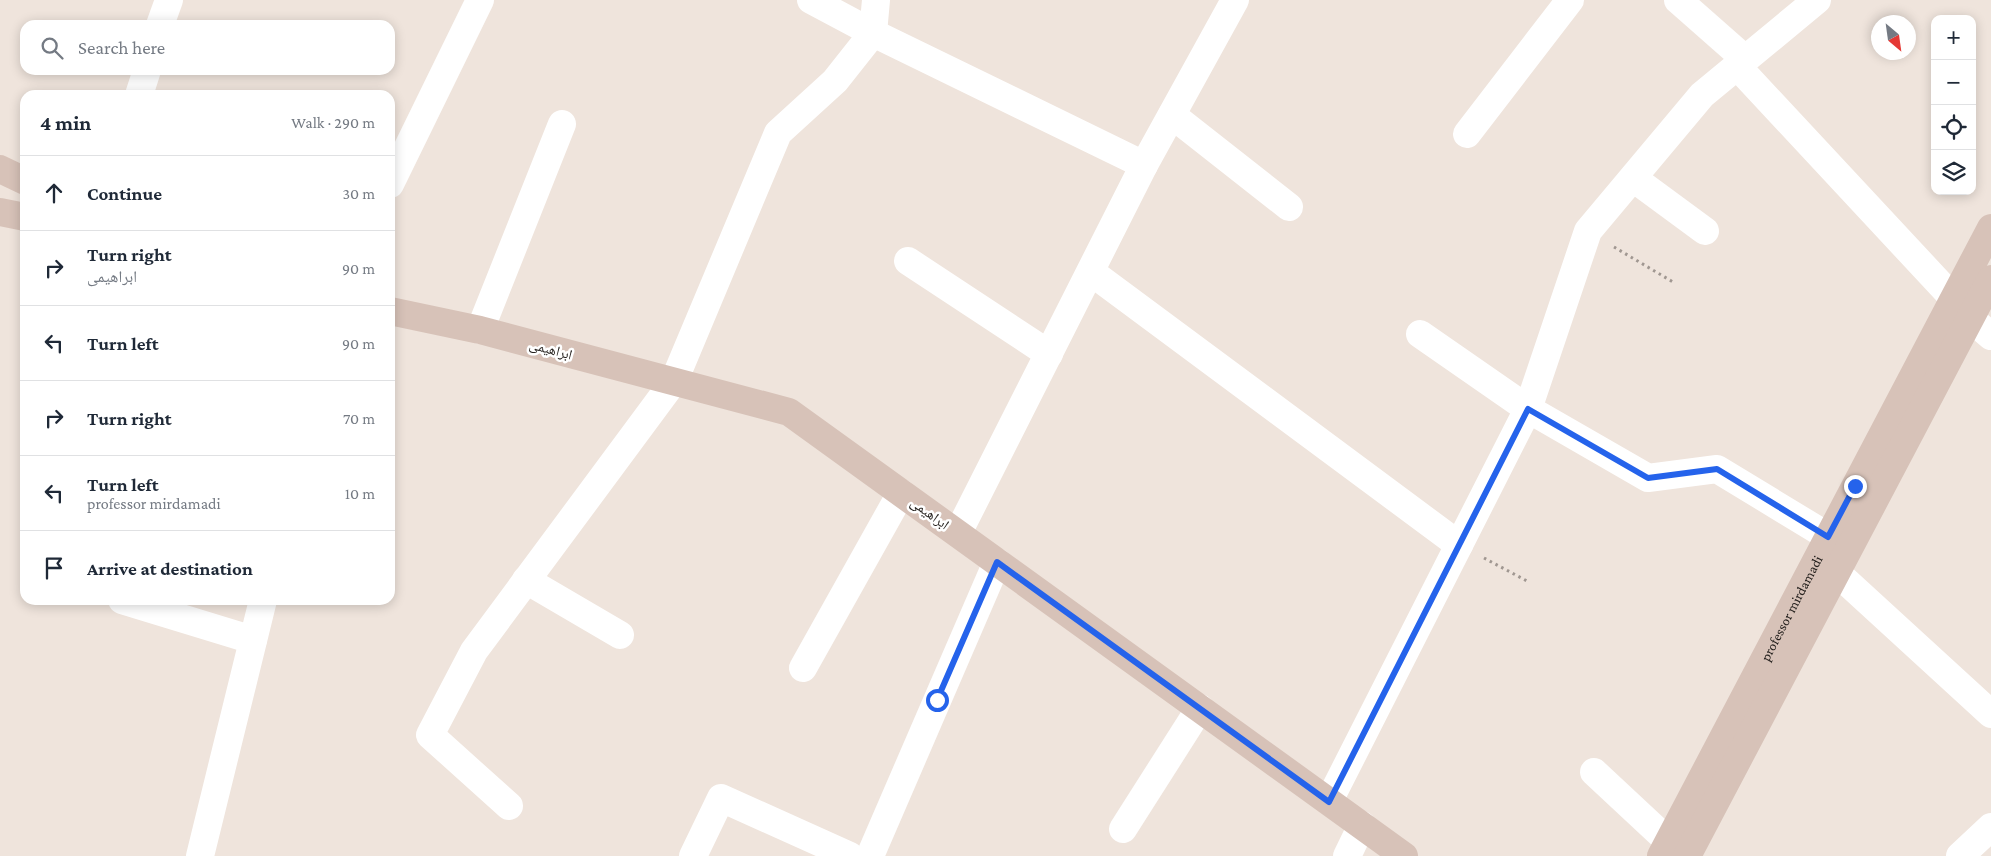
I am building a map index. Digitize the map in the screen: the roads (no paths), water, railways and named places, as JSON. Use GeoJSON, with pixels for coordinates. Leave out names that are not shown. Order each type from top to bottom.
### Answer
{"type":"FeatureCollection","features":[{"type":"Feature","properties":{"kind":"main road"},"geometry":{"type":"LineString","coordinates":[[0,169],[20,179]]}},
{"type":"Feature","properties":{"kind":"main road"},"geometry":{"type":"LineString","coordinates":[[0,212],[20,215]]}},
{"type":"Feature","properties":{"kind":"main road","name":"professor mirdamadi"},"geometry":{"type":"LineString","coordinates":[[1672,851],[1836,572],[1962,308],[1991,228]]}},
{"type":"Feature","properties":{"kind":"main road","name":"professor mirdamadi"},"geometry":{"type":"LineString","coordinates":[[1672,851],[1828,537],[1962,308],[1991,279]]}},
{"type":"Feature","properties":{"kind":"main road","name":"ابراهیمی"},"geometry":{"type":"LineString","coordinates":[[395,312],[480,330],[789,412],[1404,856]]}},
{"type":"Feature","properties":{"kind":"street"},"geometry":{"type":"LineString","coordinates":[[162,20],[169,0]]}},
{"type":"Feature","properties":{"kind":"street"},"geometry":{"type":"LineString","coordinates":[[395,174],[480,0]]}},
{"type":"Feature","properties":{"kind":"street"},"geometry":{"type":"LineString","coordinates":[[811,0],[873,33],[1144,166]]}},
{"type":"Feature","properties":{"kind":"street"},"geometry":{"type":"LineString","coordinates":[[509,806],[430,735],[474,652],[674,381],[778,133],[835,82],[873,33],[876,0]]}},
{"type":"Feature","properties":{"kind":"street"},"geometry":{"type":"LineString","coordinates":[[958,533],[1144,166],[1235,0]]}},
{"type":"Feature","properties":{"kind":"street"},"geometry":{"type":"LineString","coordinates":[[1467,134],[1570,0]]}},
{"type":"Feature","properties":{"kind":"street"},"geometry":{"type":"LineString","coordinates":[[1678,0],[1741,62],[1962,308],[1991,336]]}},
{"type":"Feature","properties":{"kind":"street"},"geometry":{"type":"LineString","coordinates":[[1329,802],[1528,409],[1588,231],[1702,95],[1817,0]]}},
{"type":"Feature","properties":{"kind":"street"},"geometry":{"type":"LineString","coordinates":[[141,90],[145,75]]}},
{"type":"Feature","properties":{"kind":"street"},"geometry":{"type":"LineString","coordinates":[[1172,116],[1288,206]]}},
{"type":"Feature","properties":{"kind":"street"},"geometry":{"type":"LineString","coordinates":[[480,330],[562,124]]}},
{"type":"Feature","properties":{"kind":"street"},"geometry":{"type":"LineString","coordinates":[[1633,178],[1704,231]]}},
{"type":"Feature","properties":{"kind":"street"},"geometry":{"type":"LineString","coordinates":[[908,261],[1049,354]]}},
{"type":"Feature","properties":{"kind":"street"},"geometry":{"type":"LineString","coordinates":[[1090,272],[1459,545]]}},
{"type":"Feature","properties":{"kind":"street"},"geometry":{"type":"LineString","coordinates":[[1420,334],[1528,409],[1648,478],[1717,469],[1828,537]]}},
{"type":"Feature","properties":{"kind":"street"},"geometry":{"type":"LineString","coordinates":[[804,668],[901,493]]}},
{"type":"Feature","properties":{"kind":"street"},"geometry":{"type":"LineString","coordinates":[[870,856],[997,562]]}},
{"type":"Feature","properties":{"kind":"street"},"geometry":{"type":"LineString","coordinates":[[1836,572],[1991,714]]}},
{"type":"Feature","properties":{"kind":"street"},"geometry":{"type":"LineString","coordinates":[[526,580],[620,635]]}},
{"type":"Feature","properties":{"kind":"street"},"geometry":{"type":"LineString","coordinates":[[138,605],[253,640]]}},
{"type":"Feature","properties":{"kind":"street"},"geometry":{"type":"LineString","coordinates":[[200,856],[262,605]]}},
{"type":"Feature","properties":{"kind":"street"},"geometry":{"type":"LineString","coordinates":[[1123,829],[1200,708]]}},
{"type":"Feature","properties":{"kind":"street"},"geometry":{"type":"LineString","coordinates":[[1594,772],[1672,851]]}},
{"type":"Feature","properties":{"kind":"street"},"geometry":{"type":"LineString","coordinates":[[693,856],[721,798],[850,856]]}},
{"type":"Feature","properties":{"kind":"street"},"geometry":{"type":"LineString","coordinates":[[1347,856],[1362,825]]}},
{"type":"Feature","properties":{"kind":"street"},"geometry":{"type":"LineString","coordinates":[[1960,856],[1991,827]]}}]}
